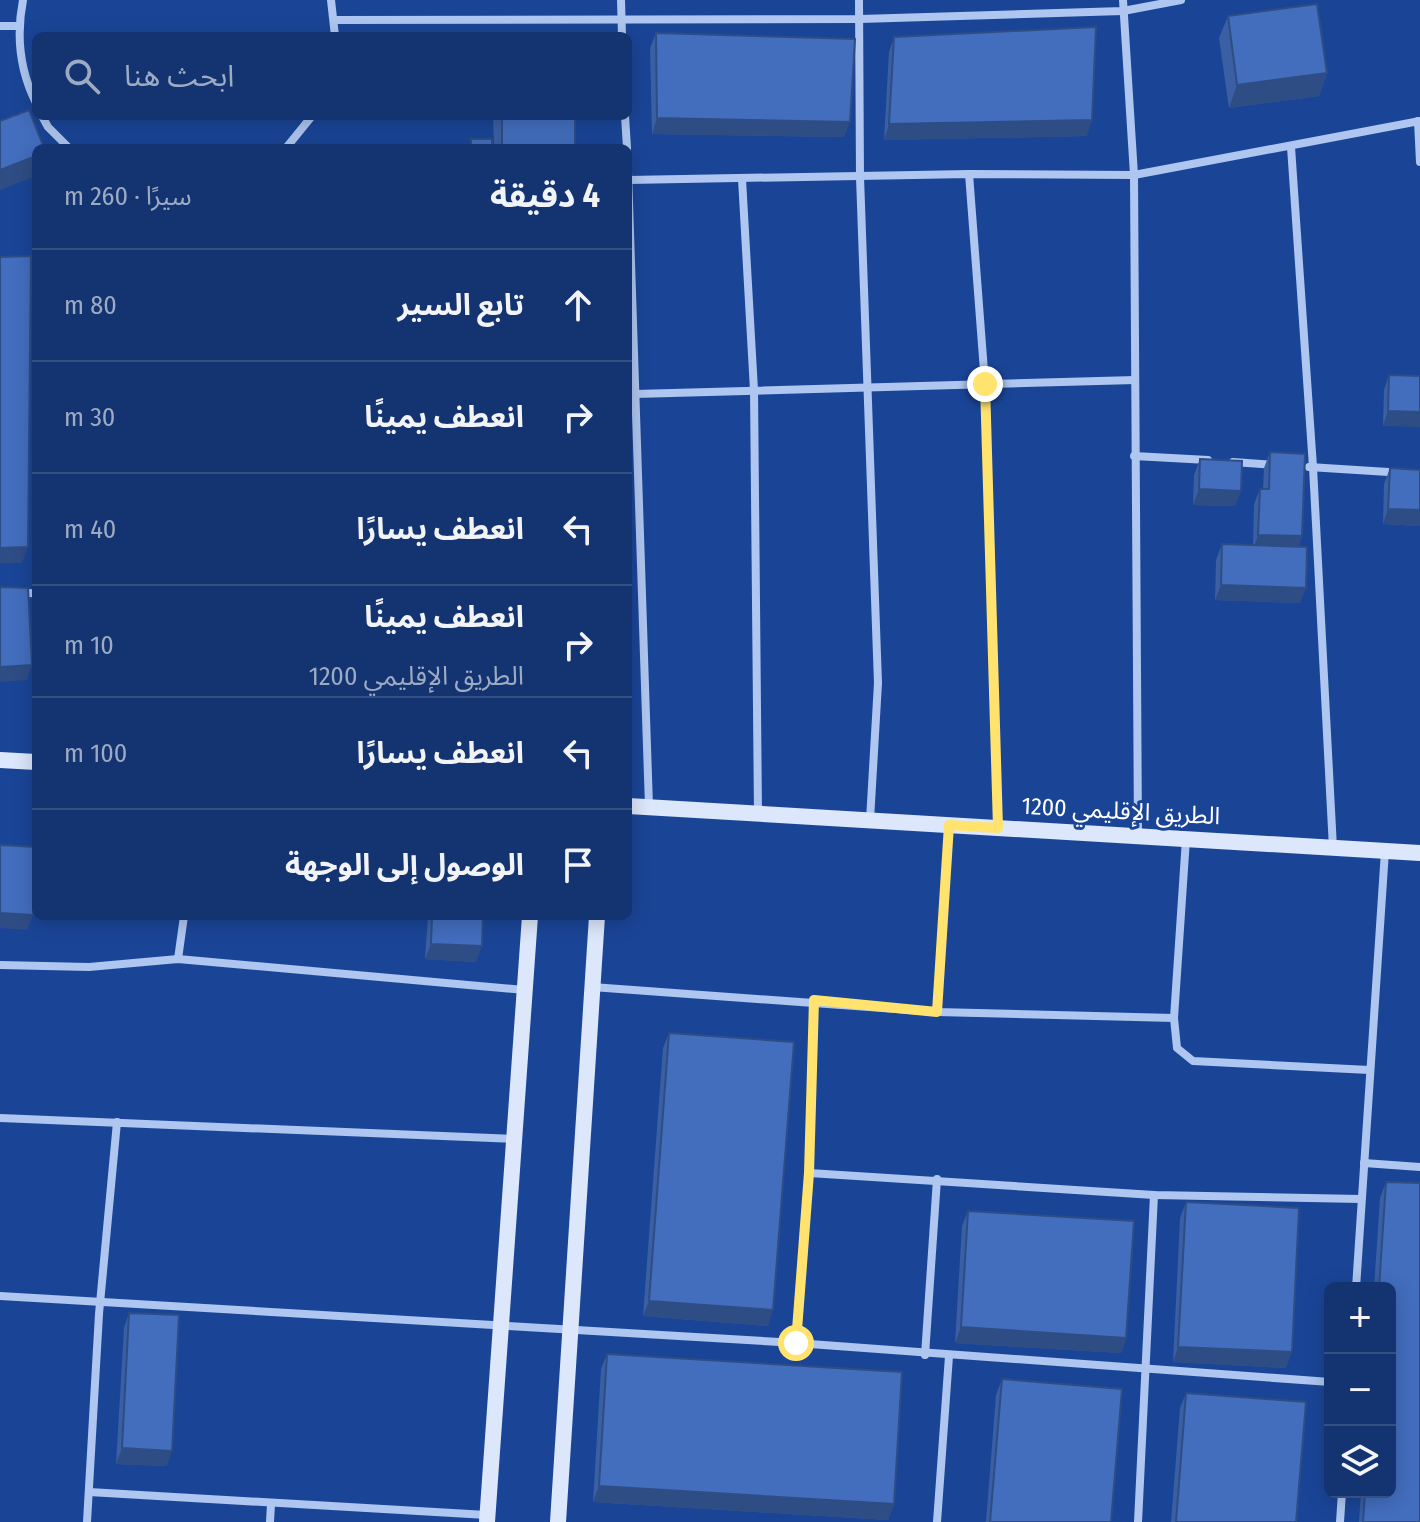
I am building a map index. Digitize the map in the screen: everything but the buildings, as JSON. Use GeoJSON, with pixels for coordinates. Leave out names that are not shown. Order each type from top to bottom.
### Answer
{"type":"FeatureCollection","features":[{"type":"Feature","properties":{"kind":"street"},"geometry":{"type":"LineString","coordinates":[[23,0],[18,26],[25,81],[32,95]]}},
{"type":"Feature","properties":{"kind":"street"},"geometry":{"type":"LineString","coordinates":[[331,0],[335,32]]}},
{"type":"Feature","properties":{"kind":"street"},"geometry":{"type":"LineString","coordinates":[[621,0],[622,32]]}},
{"type":"Feature","properties":{"kind":"street"},"geometry":{"type":"LineString","coordinates":[[859,0],[860,177],[870,387],[878,683],[870,821]]}},
{"type":"Feature","properties":{"kind":"street"},"geometry":{"type":"LineString","coordinates":[[1123,0],[1134,175],[1138,836]]}},
{"type":"Feature","properties":{"kind":"street"},"geometry":{"type":"LineString","coordinates":[[335,20],[621,22],[860,19],[1123,11],[1181,0]]}},
{"type":"Feature","properties":{"kind":"street"},"geometry":{"type":"LineString","coordinates":[[0,26],[18,26]]}},
{"type":"Feature","properties":{"kind":"street"},"geometry":{"type":"LineString","coordinates":[[44,120],[65,144]]}},
{"type":"Feature","properties":{"kind":"street"},"geometry":{"type":"LineString","coordinates":[[289,144],[309,120]]}},
{"type":"Feature","properties":{"kind":"street"},"geometry":{"type":"LineString","coordinates":[[625,120],[627,144]]}},
{"type":"Feature","properties":{"kind":"street"},"geometry":{"type":"LineString","coordinates":[[632,180],[969,174],[1134,175],[1419,121],[1420,162]]}},
{"type":"Feature","properties":{"kind":"street"},"geometry":{"type":"LineString","coordinates":[[1291,147],[1313,467],[1333,848]]}},
{"type":"Feature","properties":{"kind":"street"},"geometry":{"type":"LineString","coordinates":[[969,174],[985,384],[998,828]]}},
{"type":"Feature","properties":{"kind":"street"},"geometry":{"type":"LineString","coordinates":[[742,179],[754,390],[758,814]]}},
{"type":"Feature","properties":{"kind":"street"},"geometry":{"type":"LineString","coordinates":[[632,369],[649,808]]}},
{"type":"Feature","properties":{"kind":"street"},"geometry":{"type":"LineString","coordinates":[[635,394],[1135,380]]}},
{"type":"Feature","properties":{"kind":"street"},"geometry":{"type":"LineString","coordinates":[[1134,456],[1283,465]]}},
{"type":"Feature","properties":{"kind":"street"},"geometry":{"type":"LineString","coordinates":[[1298,466],[1420,474]]}},
{"type":"Feature","properties":{"kind":"street"},"geometry":{"type":"LineString","coordinates":[[0,594],[32,593]]}},
{"type":"Feature","properties":{"kind":"street"},"geometry":{"type":"LineString","coordinates":[[0,760],[32,762]]}},
{"type":"Feature","properties":{"kind":"street","name":"الطريق الإقليمي 1200"},"geometry":{"type":"LineString","coordinates":[[632,806],[1420,853]]}},
{"type":"Feature","properties":{"kind":"street"},"geometry":{"type":"LineString","coordinates":[[937,1012],[949,825]]}},
{"type":"Feature","properties":{"kind":"street"},"geometry":{"type":"LineString","coordinates":[[1186,839],[1174,1018],[1177,1048],[1193,1061],[1369,1070]]}},
{"type":"Feature","properties":{"kind":"street"},"geometry":{"type":"LineString","coordinates":[[1356,1282],[1385,851]]}},
{"type":"Feature","properties":{"kind":"street"},"geometry":{"type":"LineString","coordinates":[[178,959],[183,920]]}},
{"type":"Feature","properties":{"kind":"street"},"geometry":{"type":"LineString","coordinates":[[89,1492],[488,1518],[530,920]]}},
{"type":"Feature","properties":{"kind":"street"},"geometry":{"type":"LineString","coordinates":[[560,1522],[568,1331],[597,920]]}},
{"type":"Feature","properties":{"kind":"street"},"geometry":{"type":"LineString","coordinates":[[0,965],[89,967],[178,959],[525,990]]}},
{"type":"Feature","properties":{"kind":"street"},"geometry":{"type":"LineString","coordinates":[[592,987],[814,1000],[937,1012],[1174,1018]]}},
{"type":"Feature","properties":{"kind":"street"},"geometry":{"type":"LineString","coordinates":[[796,1343],[809,1173],[814,1000]]}},
{"type":"Feature","properties":{"kind":"street"},"geometry":{"type":"LineString","coordinates":[[0,1118],[515,1139]]}},
{"type":"Feature","properties":{"kind":"street"},"geometry":{"type":"LineString","coordinates":[[87,1522],[99,1314],[103,1300],[117,1122]]}},
{"type":"Feature","properties":{"kind":"street"},"geometry":{"type":"LineString","coordinates":[[1364,1163],[1420,1167]]}},
{"type":"Feature","properties":{"kind":"street"},"geometry":{"type":"LineString","coordinates":[[809,1173],[1154,1195],[1361,1199]]}},
{"type":"Feature","properties":{"kind":"street"},"geometry":{"type":"LineString","coordinates":[[925,1355],[937,1179]]}},
{"type":"Feature","properties":{"kind":"street"},"geometry":{"type":"LineString","coordinates":[[1138,1522],[1154,1195]]}},
{"type":"Feature","properties":{"kind":"street"},"geometry":{"type":"LineString","coordinates":[[0,1296],[796,1343],[925,1355],[1324,1382]]}},
{"type":"Feature","properties":{"kind":"street"},"geometry":{"type":"LineString","coordinates":[[937,1522],[949,1356]]}},
{"type":"Feature","properties":{"kind":"street"},"geometry":{"type":"LineString","coordinates":[[1340,1522],[1342,1498]]}},
{"type":"Feature","properties":{"kind":"street"},"geometry":{"type":"LineString","coordinates":[[270,1522],[271,1504]]}},
{"type":"Feature","properties":{"kind":"route"},"geometry":{"type":"LineString","coordinates":[[796,1343],[809,1173],[814,1000],[937,1012],[949,825],[998,828],[985,384]]}}]}
